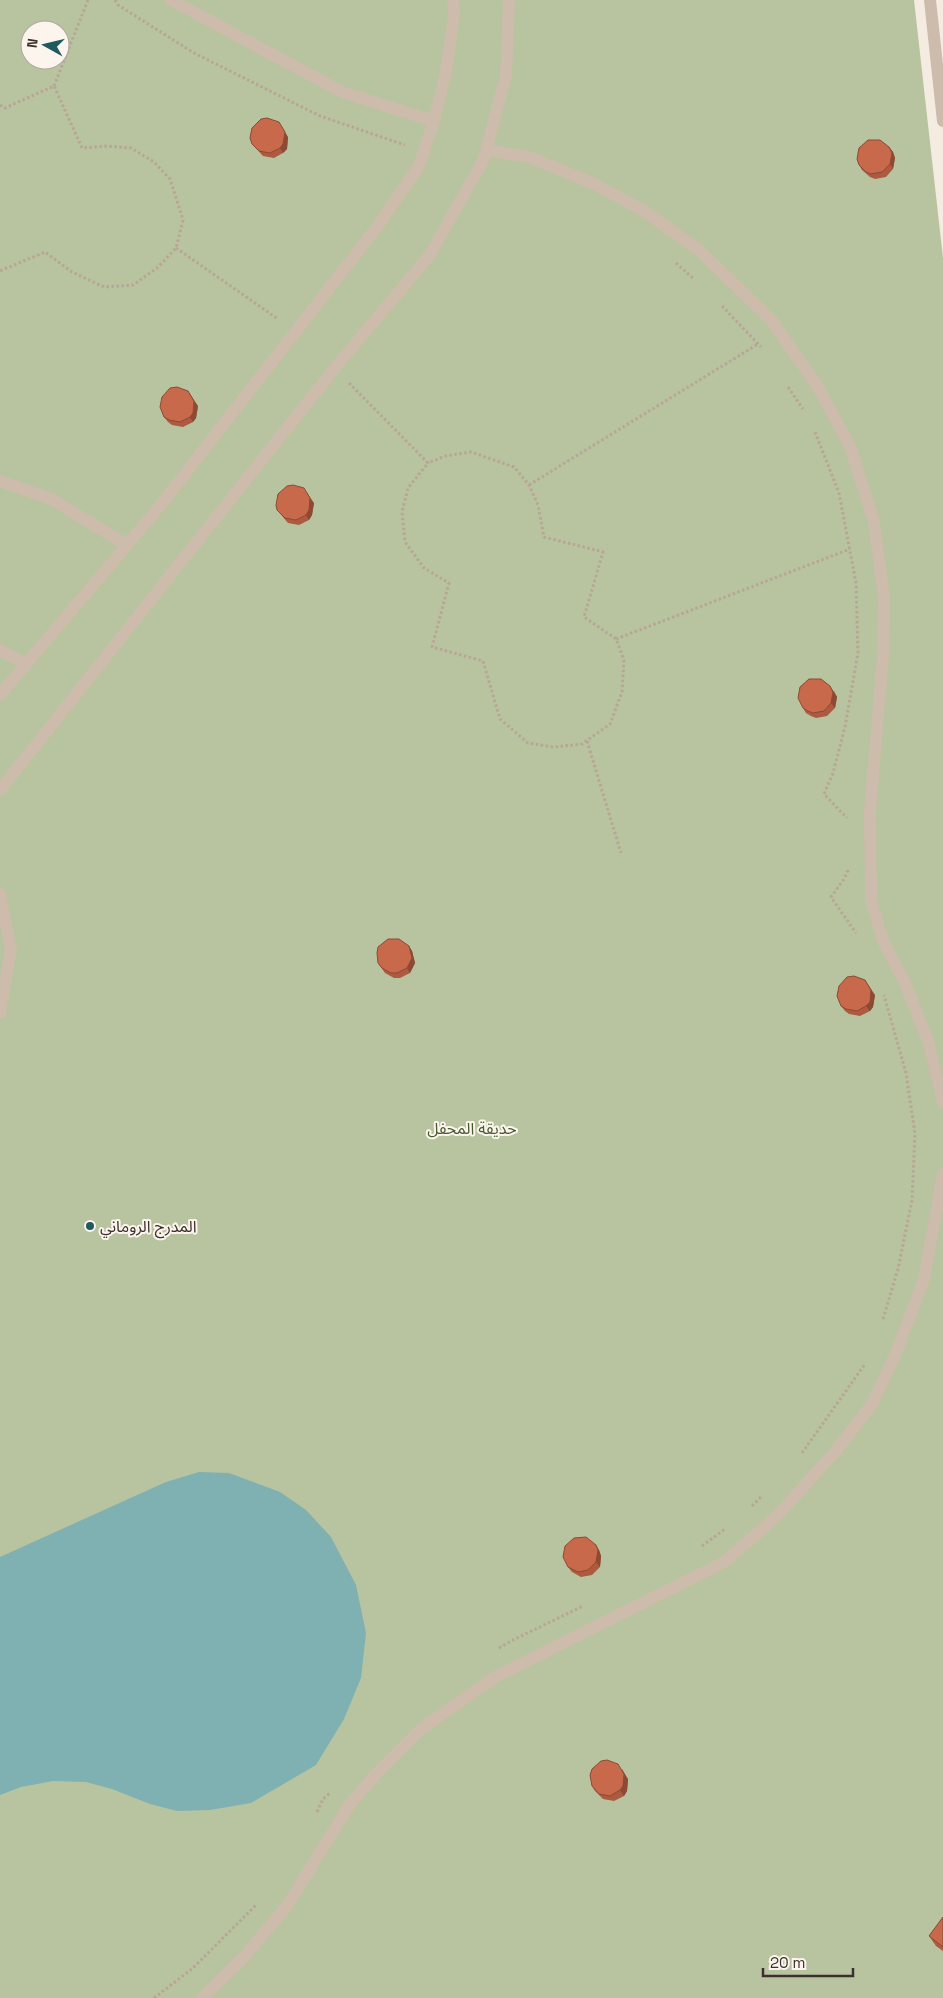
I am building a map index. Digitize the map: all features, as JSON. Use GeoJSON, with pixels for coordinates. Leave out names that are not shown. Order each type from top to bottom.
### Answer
{"type":"FeatureCollection","features":[{"type":"Feature","properties":{"kind":"street"},"geometry":{"type":"LineString","coordinates":[[170,0],[342,92],[434,121]]}},
{"type":"Feature","properties":{"kind":"street"},"geometry":{"type":"LineString","coordinates":[[0,695],[160,507],[377,227],[419,166],[434,121],[446,71],[454,16],[453,0]]}},
{"type":"Feature","properties":{"kind":"street"},"geometry":{"type":"LineString","coordinates":[[0,790],[334,369],[429,256],[483,161],[506,76],[509,0]]}},
{"type":"Feature","properties":{"kind":"street"},"geometry":{"type":"LineString","coordinates":[[930,0],[943,121]]}},
{"type":"Feature","properties":{"kind":"street"},"geometry":{"type":"LineString","coordinates":[[486,150],[529,157],[590,182],[641,209],[699,250],[772,321],[818,387],[850,446],[874,522],[884,598],[883,656],[870,811],[871,900],[883,941],[905,983],[928,1041],[943,1102]]}},
{"type":"Feature","properties":{"kind":"street"},"geometry":{"type":"LineString","coordinates":[[0,481],[51,499],[127,545]]}},
{"type":"Feature","properties":{"kind":"street"},"geometry":{"type":"LineString","coordinates":[[0,650],[26,664]]}},
{"type":"Feature","properties":{"kind":"street"},"geometry":{"type":"LineString","coordinates":[[0,894],[11,948],[0,1013]]}},
{"type":"Feature","properties":{"kind":"street"},"geometry":{"type":"LineString","coordinates":[[202,1998],[240,1961],[287,1906],[350,1804],[420,1729],[496,1677],[724,1562],[775,1518],[835,1452],[872,1404],[896,1353],[924,1279],[943,1174]]}},
{"type":"Feature","properties":{"kind":"path"},"geometry":{"type":"LineString","coordinates":[[0,105],[5,108],[54,86],[88,0]]}},
{"type":"Feature","properties":{"kind":"path"},"geometry":{"type":"LineString","coordinates":[[115,0],[118,5],[210,62],[320,116],[402,143],[423,154]]}},
{"type":"Feature","properties":{"kind":"path"},"geometry":{"type":"LineString","coordinates":[[0,271],[45,252],[72,272],[104,288],[133,285],[157,268],[176,248],[183,220],[170,179],[154,162],[131,148],[107,146],[82,148],[54,86]]}},
{"type":"Feature","properties":{"kind":"path"},"geometry":{"type":"LineString","coordinates":[[176,248],[296,331]]}},
{"type":"Feature","properties":{"kind":"path"},"geometry":{"type":"LineString","coordinates":[[669,257],[698,282]]}},
{"type":"Feature","properties":{"kind":"path"},"geometry":{"type":"LineString","coordinates":[[718,302],[767,353]]}},
{"type":"Feature","properties":{"kind":"path"},"geometry":{"type":"LineString","coordinates":[[529,485],[758,344]]}},
{"type":"Feature","properties":{"kind":"path"},"geometry":{"type":"LineString","coordinates":[[334,369],[428,463]]}},
{"type":"Feature","properties":{"kind":"path"},"geometry":{"type":"LineString","coordinates":[[787,384],[807,416]]}},
{"type":"Feature","properties":{"kind":"path"},"geometry":{"type":"LineString","coordinates":[[812,424],[839,493],[856,583],[858,653],[845,727],[833,773],[824,794],[850,821]]}},
{"type":"Feature","properties":{"kind":"path"},"geometry":{"type":"LineString","coordinates":[[471,452],[514,467],[529,485],[538,505],[544,537],[603,552],[584,617],[616,639],[624,660],[622,692],[610,724],[582,744],[553,747],[528,743],[500,719],[483,661],[432,647],[449,583],[424,568],[405,542],[402,512],[408,488],[428,463],[445,456],[471,452]]}},
{"type":"Feature","properties":{"kind":"path"},"geometry":{"type":"LineString","coordinates":[[616,639],[850,549]]}},
{"type":"Feature","properties":{"kind":"path"},"geometry":{"type":"LineString","coordinates":[[587,741],[621,853]]}},
{"type":"Feature","properties":{"kind":"path"},"geometry":{"type":"LineString","coordinates":[[850,866],[844,879],[831,897],[859,940]]}},
{"type":"Feature","properties":{"kind":"path"},"geometry":{"type":"LineString","coordinates":[[880,1328],[898,1269],[912,1200],[915,1134],[906,1073],[882,986]]}},
{"type":"Feature","properties":{"kind":"path"},"geometry":{"type":"LineString","coordinates":[[797,1459],[867,1361]]}},
{"type":"Feature","properties":{"kind":"path"},"geometry":{"type":"LineString","coordinates":[[750,1508],[765,1494]]}},
{"type":"Feature","properties":{"kind":"path"},"geometry":{"type":"LineString","coordinates":[[699,1548],[728,1527]]}},
{"type":"Feature","properties":{"kind":"path"},"geometry":{"type":"LineString","coordinates":[[495,1651],[511,1640],[590,1603]]}},
{"type":"Feature","properties":{"kind":"path"},"geometry":{"type":"LineString","coordinates":[[315,1816],[324,1799],[336,1786]]}},
{"type":"Feature","properties":{"kind":"path"},"geometry":{"type":"LineString","coordinates":[[154,1998],[193,1968],[257,1904]]}},
{"type":"Feature","properties":{"kind":"green space","name":"حديقة المحفل"},"geometry":{"type":"Polygon","coordinates":[[[0,0],[914,0],[943,258],[943,1998],[0,1998],[0,0]]]}},
{"type":"Feature","properties":{"kind":"water"},"geometry":{"type":"Polygon","coordinates":[[[199,1472],[229,1473],[280,1492],[306,1510],[331,1537],[356,1585],[366,1633],[361,1678],[344,1719],[316,1765],[251,1803],[210,1810],[177,1811],[150,1804],[112,1789],[86,1782],[53,1781],[21,1787],[0,1795],[0,1557],[166,1482],[199,1472]]]}},
{"type":"Feature","properties":{"kind":"building"},"geometry":{"type":"Polygon","coordinates":[[[267,118],[279,122],[285,132],[283,144],[280,148],[270,153],[259,151],[252,144],[250,138],[252,128],[261,119],[267,118]]]}},
{"type":"Feature","properties":{"kind":"building"},"geometry":{"type":"Polygon","coordinates":[[[868,140],[880,140],[889,147],[892,153],[890,164],[882,172],[871,174],[859,165],[857,159],[859,148],[868,140]]]}},
{"type":"Feature","properties":{"kind":"building"},"geometry":{"type":"Polygon","coordinates":[[[177,387],[188,391],[194,401],[193,413],[190,417],[180,422],[164,417],[160,407],[162,397],[170,388],[177,387]]]}},
{"type":"Feature","properties":{"kind":"building"},"geometry":{"type":"Polygon","coordinates":[[[293,485],[304,488],[310,498],[309,510],[306,515],[296,520],[285,518],[277,510],[276,505],[278,494],[287,486],[293,485]]]}},
{"type":"Feature","properties":{"kind":"building"},"geometry":{"type":"Polygon","coordinates":[[[809,679],[821,679],[830,686],[833,692],[831,703],[824,711],[813,713],[808,711],[803,708],[798,698],[800,687],[809,679]]]}},
{"type":"Feature","properties":{"kind":"building"},"geometry":{"type":"Polygon","coordinates":[[[388,939],[399,939],[409,946],[412,958],[407,968],[397,973],[391,973],[382,968],[378,963],[378,947],[388,939]]]}},
{"type":"Feature","properties":{"kind":"building"},"geometry":{"type":"Polygon","coordinates":[[[854,976],[865,980],[871,990],[870,1002],[857,1011],[841,1006],[837,996],[839,986],[847,977],[854,976]]]}},
{"type":"Feature","properties":{"kind":"building"},"geometry":{"type":"Polygon","coordinates":[[[586,1537],[596,1545],[598,1550],[596,1562],[588,1570],[578,1572],[568,1567],[563,1557],[565,1546],[574,1538],[586,1537]]]}},
{"type":"Feature","properties":{"kind":"building"},"geometry":{"type":"Polygon","coordinates":[[[607,1760],[618,1764],[624,1774],[623,1786],[610,1796],[599,1794],[592,1786],[590,1775],[592,1769],[601,1761],[607,1760]]]}},
{"type":"Feature","properties":{"kind":"building"},"geometry":{"type":"Polygon","coordinates":[[[943,1917],[943,1947],[929,1936],[943,1917]]]}},
{"type":"Feature","properties":{"kind":"place","name":"المدرج الروماني"},"geometry":{"type":"Point","coordinates":[90,1226]}}]}
